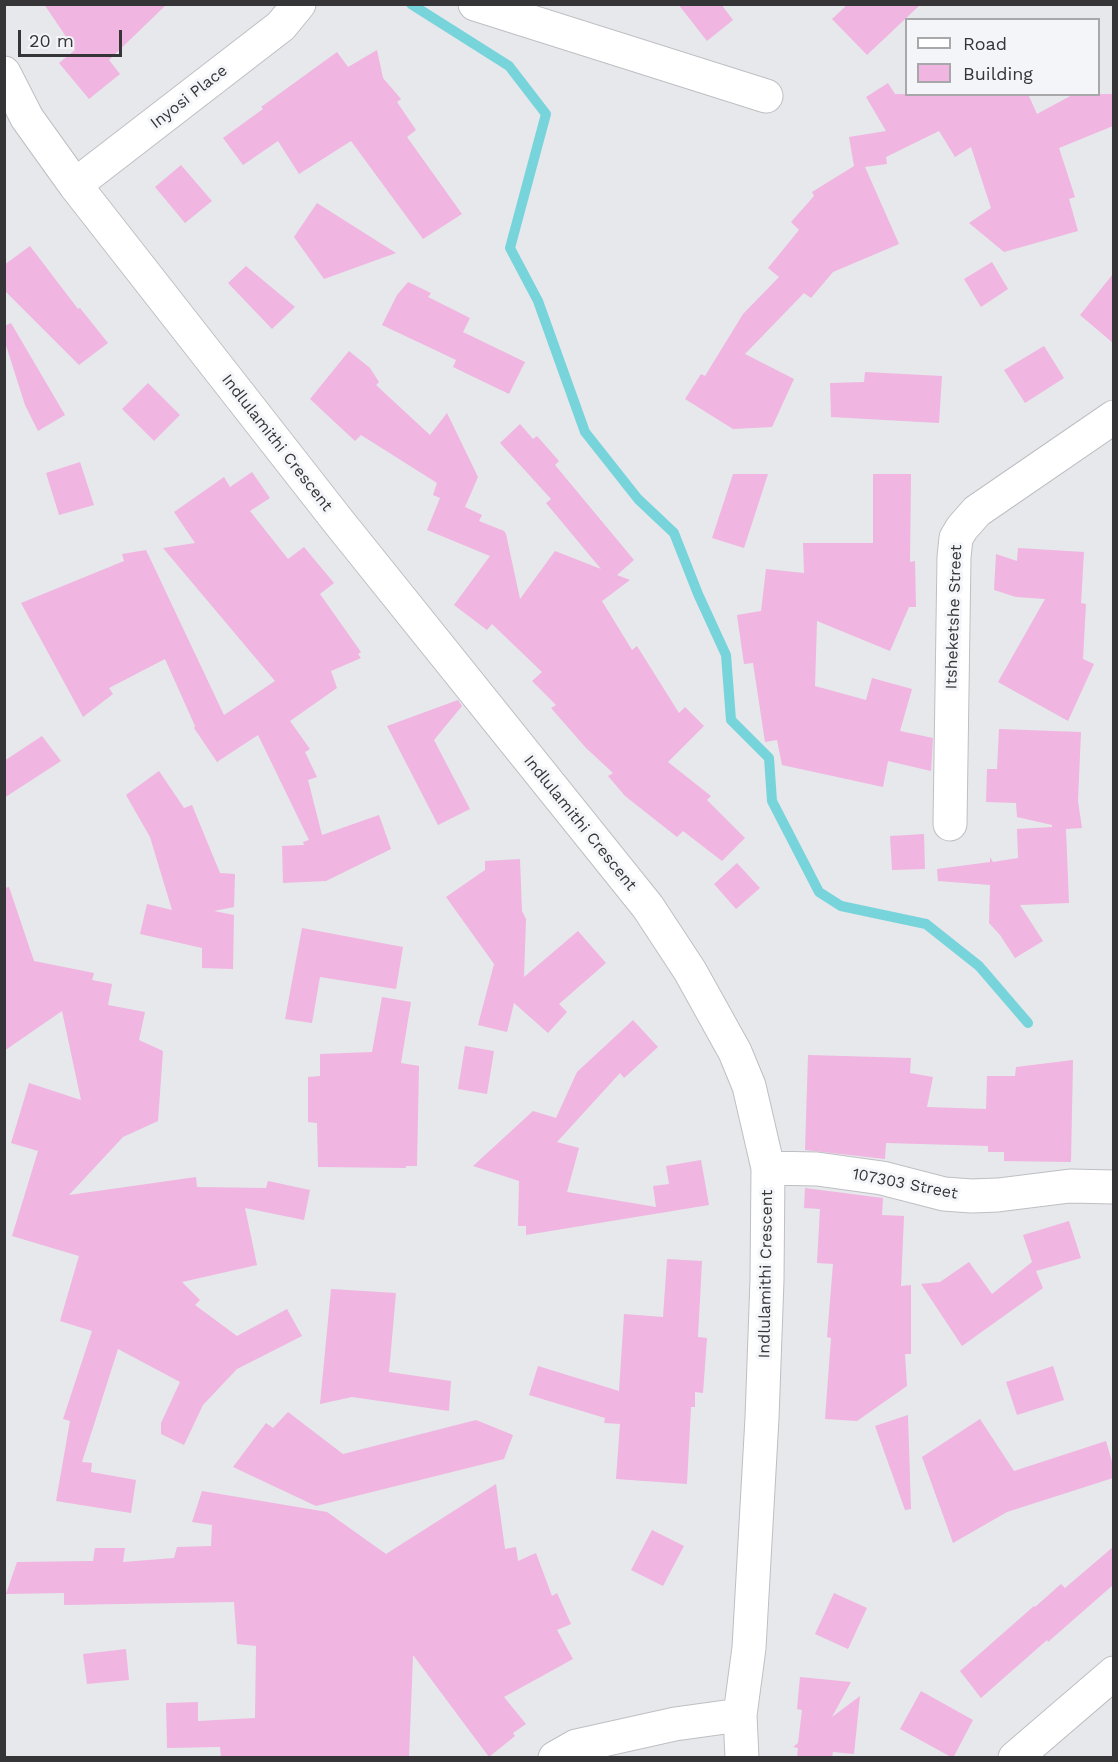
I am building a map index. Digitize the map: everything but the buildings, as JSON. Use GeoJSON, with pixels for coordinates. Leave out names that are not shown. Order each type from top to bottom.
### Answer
{"type":"FeatureCollection","features":[{"type":"Feature","properties":{"kind":"street","name":"Inyosi Place"},"geometry":{"type":"LineString","coordinates":[[75,185],[281,26],[298,4]]}},
{"type":"Feature","properties":{"kind":"street"},"geometry":{"type":"LineString","coordinates":[[475,4],[766,96]]}},
{"type":"Feature","properties":{"kind":"street","name":"Indlulamithi Crescent"},"geometry":{"type":"LineString","coordinates":[[4,73],[27,118],[75,185],[353,539],[648,907],[690,971],[735,1052],[748,1086],[768,1168],[762,1418],[749,1648],[740,1715],[742,1758]]}},
{"type":"Feature","properties":{"kind":"street","name":"Itsheketshe Street"},"geometry":{"type":"LineString","coordinates":[[950,824],[956,538],[976,511],[1113,417]]}},
{"type":"Feature","properties":{"kind":"street","name":"107303 Street"},"geometry":{"type":"LineString","coordinates":[[768,1168],[817,1169],[882,1178],[944,1194],[972,1196],[1070,1186],[1113,1187]]}},
{"type":"Feature","properties":{"kind":"street"},"geometry":{"type":"LineString","coordinates":[[1015,1758],[1113,1673]]}},
{"type":"Feature","properties":{"kind":"street"},"geometry":{"type":"LineString","coordinates":[[555,1758],[576,1746],[675,1724],[740,1715]]}},
{"type":"Feature","properties":{"kind":"waterway"},"geometry":{"type":"LineString","coordinates":[[411,4],[509,66],[546,114],[510,248],[538,301],[585,432],[638,499],[674,533],[698,594],[726,655],[731,720],[769,758],[772,801],[819,892],[841,906],[926,924],[979,966],[1028,1023]]}}]}
